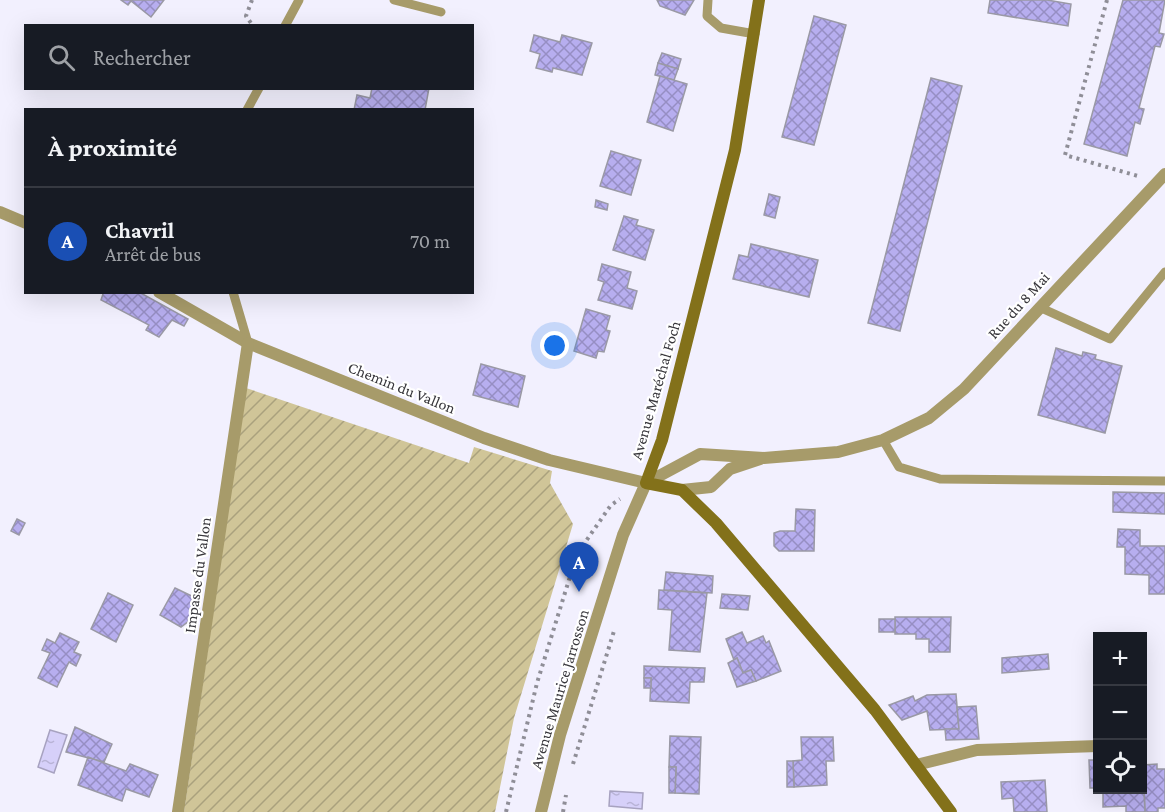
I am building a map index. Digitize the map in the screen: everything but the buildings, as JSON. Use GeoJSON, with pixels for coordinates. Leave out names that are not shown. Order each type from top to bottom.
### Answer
{"type":"FeatureCollection","features":[{"type":"Feature","properties":{"kind":"main road","name":"Avenue Maréchal Foch"},"geometry":{"type":"LineString","coordinates":[[682,490],[645,483],[664,433],[735,150],[759,0]]}},
{"type":"Feature","properties":{"kind":"main road"},"geometry":{"type":"LineString","coordinates":[[682,490],[724,532],[876,710],[951,812]]}},
{"type":"Feature","properties":{"kind":"street","name":"Rue du 8 Mai"},"geometry":{"type":"LineString","coordinates":[[645,483],[700,454],[764,458],[838,452],[883,440],[929,418],[964,390],[1161,178]]}},
{"type":"Feature","properties":{"kind":"street"},"geometry":{"type":"LineString","coordinates":[[0,212],[24,221]]}},
{"type":"Feature","properties":{"kind":"street","name":"Chemin du Vallon"},"geometry":{"type":"LineString","coordinates":[[163,294],[248,342],[483,438],[549,460],[645,483]]}},
{"type":"Feature","properties":{"kind":"street","name":"Impasse du Vallon"},"geometry":{"type":"LineString","coordinates":[[178,812],[248,342]]}},
{"type":"Feature","properties":{"kind":"street","name":"Rue du 8 Mai"},"geometry":{"type":"LineString","coordinates":[[682,490],[711,487],[730,469],[764,458]]}},
{"type":"Feature","properties":{"kind":"street","name":"Avenue Maurice Jarrosson"},"geometry":{"type":"LineString","coordinates":[[541,812],[560,735],[623,535],[645,483]]}},
{"type":"Feature","properties":{"kind":"street"},"geometry":{"type":"LineString","coordinates":[[916,765],[977,750],[1093,746]]}},
{"type":"Feature","properties":{"kind":"lane"},"geometry":{"type":"LineString","coordinates":[[286,24],[299,0]]}},
{"type":"Feature","properties":{"kind":"lane"},"geometry":{"type":"LineString","coordinates":[[394,0],[441,12]]}},
{"type":"Feature","properties":{"kind":"lane"},"geometry":{"type":"LineString","coordinates":[[708,0],[707,16],[721,28],[755,34]]}},
{"type":"Feature","properties":{"kind":"lane"},"geometry":{"type":"LineString","coordinates":[[248,108],[258,90]]}},
{"type":"Feature","properties":{"kind":"lane"},"geometry":{"type":"LineString","coordinates":[[1039,307],[1110,339],[1165,272]]}},
{"type":"Feature","properties":{"kind":"lane"},"geometry":{"type":"LineString","coordinates":[[234,294],[248,342]]}},
{"type":"Feature","properties":{"kind":"lane"},"geometry":{"type":"LineString","coordinates":[[883,440],[899,467],[940,479],[1165,481]]}},
{"type":"Feature","properties":{"kind":"path"},"geometry":{"type":"LineString","coordinates":[[252,0],[246,16],[252,24]]}},
{"type":"Feature","properties":{"kind":"path"},"geometry":{"type":"LineString","coordinates":[[1107,0],[1065,155],[1161,178]]}},
{"type":"Feature","properties":{"kind":"path","name":"Avenue Maurice Jarrosson"},"geometry":{"type":"LineString","coordinates":[[507,812],[537,683],[577,554],[611,505],[645,483]]}},
{"type":"Feature","properties":{"kind":"shaded area"},"geometry":{"type":"Polygon","coordinates":[[[246,388],[469,463],[474,447],[552,471],[550,483],[573,524],[514,718],[495,812],[184,812],[246,388]]]}},
{"type":"Feature","properties":{"kind":"water"},"geometry":{"type":"Polygon","coordinates":[[[50,730],[67,735],[54,773],[38,767],[50,730]]]}},
{"type":"Feature","properties":{"kind":"water"},"geometry":{"type":"Polygon","coordinates":[[[610,791],[643,793],[642,809],[609,806],[610,791]]]}},
{"type":"Feature","properties":{"kind":"place","name":"Chavril"},"geometry":{"type":"Point","coordinates":[579,592]}}]}
